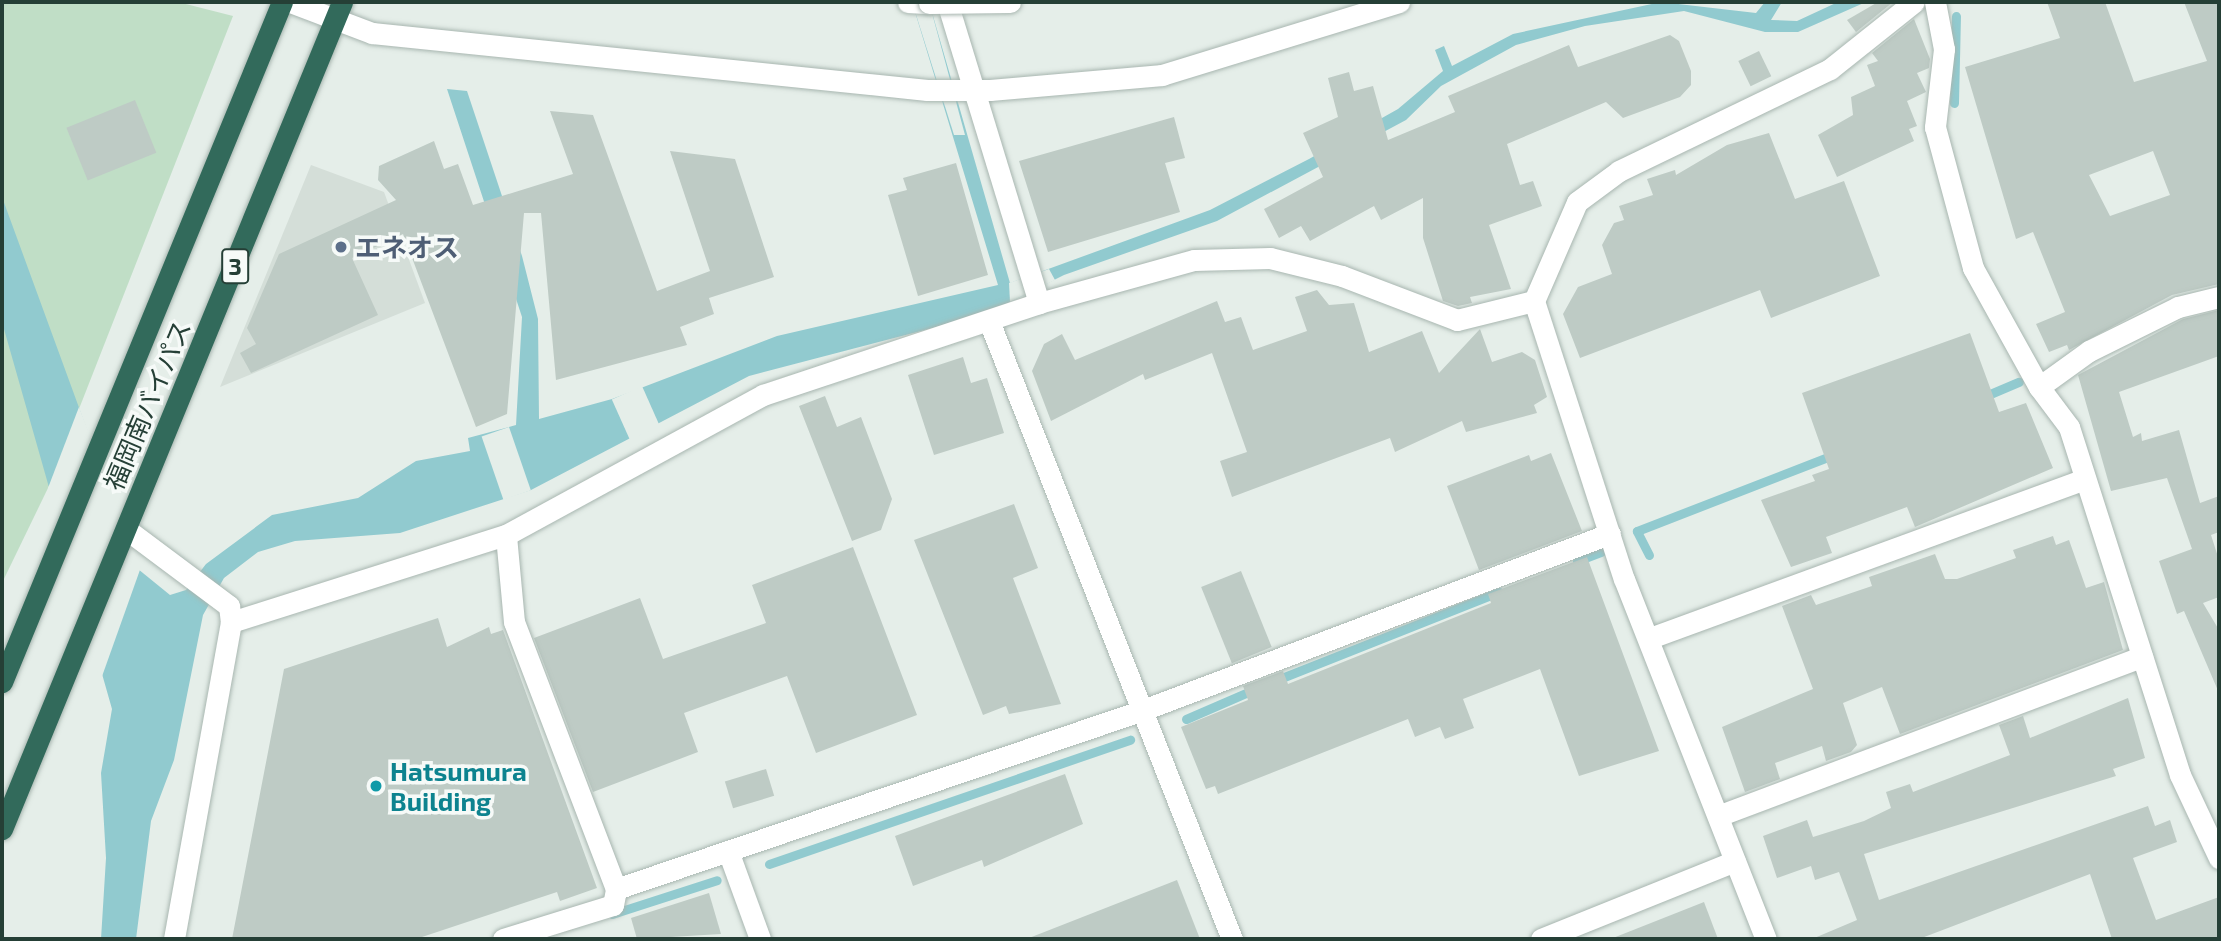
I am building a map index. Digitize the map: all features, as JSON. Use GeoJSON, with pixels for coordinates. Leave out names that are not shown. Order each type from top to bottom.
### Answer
{"type":"FeatureCollection","features":[{"type":"Feature","properties":{"kind":"highway","name":"福岡南バイパス"},"geometry":{"type":"LineString","coordinates":[[2,682],[282,2]]}},
{"type":"Feature","properties":{"kind":"highway","name":"福岡南バイパス"},"geometry":{"type":"LineString","coordinates":[[2,829],[339,9]]}},
{"type":"Feature","properties":{"kind":"street"},"geometry":{"type":"LineString","coordinates":[[290,2],[339,9],[385,34],[927,90],[975,90],[1162,75],[1399,2]]}},
{"type":"Feature","properties":{"kind":"street"},"geometry":{"type":"LineString","coordinates":[[908,2],[1010,2]]}},
{"type":"Feature","properties":{"kind":"street"},"geometry":{"type":"LineString","coordinates":[[947,2],[1037,298]]}},
{"type":"Feature","properties":{"kind":"street"},"geometry":{"type":"LineString","coordinates":[[1766,939],[1610,534],[1534,301],[1577,202],[1619,171],[1830,69],[1914,2]]}},
{"type":"Feature","properties":{"kind":"street"},"geometry":{"type":"LineString","coordinates":[[1935,2],[1944,49],[1936,127],[1973,268],[2039,387],[2069,427],[2180,775],[2219,858]]}},
{"type":"Feature","properties":{"kind":"street"},"geometry":{"type":"LineString","coordinates":[[231,622],[506,535],[763,395],[989,321],[1037,298],[1194,260],[1270,258],[1342,276],[1457,320],[1534,301]]}},
{"type":"Feature","properties":{"kind":"street"},"geometry":{"type":"LineString","coordinates":[[2039,387],[2089,351],[2178,307],[2219,297]]}},
{"type":"Feature","properties":{"kind":"street"},"geometry":{"type":"LineString","coordinates":[[989,321],[1232,939]]}},
{"type":"Feature","properties":{"kind":"street"},"geometry":{"type":"LineString","coordinates":[[1650,638],[2085,479]]}},
{"type":"Feature","properties":{"kind":"street"},"geometry":{"type":"LineString","coordinates":[[126,529],[229,606],[231,622],[174,939]]}},
{"type":"Feature","properties":{"kind":"street"},"geometry":{"type":"LineString","coordinates":[[616,889],[1143,710],[1610,534]]}},
{"type":"Feature","properties":{"kind":"street"},"geometry":{"type":"LineString","coordinates":[[503,939],[612,905],[616,889],[514,622],[506,535]]}},
{"type":"Feature","properties":{"kind":"street"},"geometry":{"type":"LineString","coordinates":[[1718,816],[2142,657]]}},
{"type":"Feature","properties":{"kind":"street"},"geometry":{"type":"LineString","coordinates":[[728,851],[760,939]]}},
{"type":"Feature","properties":{"kind":"street"},"geometry":{"type":"LineString","coordinates":[[1541,939],[1735,861]]}},
{"type":"Feature","properties":{"kind":"shaded area","name":"エネオス"},"geometry":{"type":"Polygon","coordinates":[[[311,165],[384,192],[425,303],[220,387],[311,165]]]}},
{"type":"Feature","properties":{"kind":"green space"},"geometry":{"type":"Polygon","coordinates":[[[2,2],[178,2],[233,16],[48,488],[2,583],[2,2]]]}},
{"type":"Feature","properties":{"kind":"water"},"geometry":{"type":"Polygon","coordinates":[[[912,2],[929,2],[1010,283],[1210,210],[1309,159],[1398,109],[1443,71],[1435,50],[1444,46],[1452,66],[1513,34],[1661,2],[1756,13],[1765,2],[1782,2],[1771,20],[1797,21],[1838,2],[1866,2],[1798,32],[1765,32],[1684,11],[1585,26],[1516,45],[1441,86],[1406,120],[1217,221],[1064,275],[986,314],[749,376],[531,490],[400,533],[295,541],[258,552],[224,578],[203,615],[174,760],[151,821],[136,939],[101,939],[106,858],[101,773],[112,709],[2,322],[2,197],[138,569],[170,595],[186,590],[206,564],[272,515],[358,498],[416,461],[470,451],[468,438],[516,425],[522,317],[447,89],[467,91],[522,256],[538,319],[539,419],[612,399],[777,336],[998,285],[912,2]]]}},
{"type":"Feature","properties":{"kind":"pier"},"geometry":{"type":"Polygon","coordinates":[[[912,2],[929,2],[965,135],[954,135],[912,2]]]}},
{"type":"Feature","properties":{"kind":"pier"},"geometry":{"type":"Polygon","coordinates":[[[1049,269],[1055,280],[1010,302],[1009,283],[1049,269]]]}},
{"type":"Feature","properties":{"kind":"pier"},"geometry":{"type":"Polygon","coordinates":[[[642,386],[660,426],[630,440],[612,399],[642,386]]]}},
{"type":"Feature","properties":{"kind":"pier"},"geometry":{"type":"Polygon","coordinates":[[[79,407],[141,567],[100,682],[48,488],[79,407]]]}},
{"type":"Feature","properties":{"kind":"pier"},"geometry":{"type":"Polygon","coordinates":[[[509,427],[531,490],[503,500],[482,436],[509,427]]]}},
{"type":"Feature","properties":{"kind":"building"},"geometry":{"type":"Polygon","coordinates":[[[1878,2],[1893,2],[1856,32],[1847,20],[1878,2]]]}},
{"type":"Feature","properties":{"kind":"building"},"geometry":{"type":"Polygon","coordinates":[[[2047,2],[2105,2],[2134,82],[2207,61],[2184,2],[2219,2],[2219,284],[2172,295],[2069,350],[2067,345],[2049,352],[2036,324],[2065,312],[2033,232],[2016,239],[1965,67],[2060,38],[2047,2]],[[2153,151],[2089,175],[2110,216],[2170,195],[2153,151]]]}},
{"type":"Feature","properties":{"kind":"building"},"geometry":{"type":"Polygon","coordinates":[[[1914,19],[1930,59],[1929,68],[1917,73],[1926,92],[1907,101],[1917,126],[1909,129],[1914,141],[1837,177],[1818,135],[1853,115],[1851,97],[1875,86],[1867,65],[1878,61],[1872,53],[1914,19]]]}},
{"type":"Feature","properties":{"kind":"building"},"geometry":{"type":"Polygon","coordinates":[[[1670,35],[1679,41],[1691,71],[1691,85],[1680,97],[1623,118],[1606,102],[1507,144],[1520,185],[1533,181],[1542,206],[1489,225],[1511,289],[1470,297],[1472,303],[1458,306],[1443,301],[1423,238],[1423,198],[1381,220],[1374,206],[1310,241],[1301,226],[1279,238],[1264,209],[1323,177],[1303,133],[1338,117],[1328,78],[1349,72],[1354,91],[1373,86],[1388,140],[1455,112],[1448,96],[1569,45],[1578,67],[1670,35]]]}},
{"type":"Feature","properties":{"kind":"building"},"geometry":{"type":"Polygon","coordinates":[[[1759,51],[1771,76],[1751,86],[1738,61],[1759,51]]]}},
{"type":"Feature","properties":{"kind":"building"},"geometry":{"type":"Polygon","coordinates":[[[135,100],[156,153],[88,181],[66,128],[135,100]]]}},
{"type":"Feature","properties":{"kind":"building"},"geometry":{"type":"Polygon","coordinates":[[[550,111],[593,115],[657,291],[710,271],[670,151],[735,159],[774,277],[709,298],[714,314],[680,327],[687,345],[556,380],[541,213],[524,213],[507,414],[476,427],[403,234],[352,258],[378,315],[251,373],[240,353],[256,344],[247,328],[279,254],[396,200],[378,180],[379,166],[434,141],[444,169],[458,164],[473,205],[573,174],[550,111]]]}},
{"type":"Feature","properties":{"kind":"building"},"geometry":{"type":"Polygon","coordinates":[[[1174,117],[1185,158],[1165,163],[1180,212],[1048,252],[1019,161],[1174,117]]]}},
{"type":"Feature","properties":{"kind":"building"},"geometry":{"type":"Polygon","coordinates":[[[1769,133],[1795,199],[1844,181],[1880,276],[1771,318],[1760,290],[1580,358],[1563,314],[1578,287],[1612,274],[1602,245],[1614,223],[1624,220],[1619,206],[1653,195],[1647,179],[1675,170],[1676,175],[1727,145],[1769,133]]]}},
{"type":"Feature","properties":{"kind":"building"},"geometry":{"type":"Polygon","coordinates":[[[956,163],[988,275],[918,296],[888,195],[907,190],[903,178],[956,163]]]}},
{"type":"Feature","properties":{"kind":"building"},"geometry":{"type":"Polygon","coordinates":[[[1317,290],[1329,305],[1354,303],[1369,352],[1422,331],[1439,373],[1480,329],[1492,362],[1522,352],[1535,360],[1547,397],[1534,405],[1537,413],[1466,432],[1462,421],[1395,452],[1390,438],[1232,497],[1220,461],[1247,452],[1212,353],[1145,380],[1143,374],[1051,421],[1032,371],[1044,344],[1062,334],[1075,360],[1217,301],[1225,322],[1241,317],[1253,350],[1307,331],[1295,297],[1317,290]]]}},
{"type":"Feature","properties":{"kind":"building"},"geometry":{"type":"Polygon","coordinates":[[[2219,310],[2219,356],[2119,392],[2133,437],[2141,433],[2142,441],[2179,430],[2200,503],[2219,496],[2219,532],[2211,535],[2219,560],[2219,597],[2203,603],[2219,630],[2219,693],[2184,611],[2177,614],[2159,561],[2192,549],[2167,478],[2111,491],[2078,375],[2183,319],[2219,310]]]}},
{"type":"Feature","properties":{"kind":"building"},"geometry":{"type":"Polygon","coordinates":[[[1970,333],[1999,412],[2026,403],[2053,468],[1915,527],[1907,507],[1826,537],[1832,553],[1791,567],[1761,500],[1815,481],[1812,475],[1829,469],[1802,393],[1970,333]]]}},
{"type":"Feature","properties":{"kind":"building"},"geometry":{"type":"Polygon","coordinates":[[[963,357],[971,383],[987,378],[1004,433],[934,455],[908,375],[963,357]]]}},
{"type":"Feature","properties":{"kind":"building"},"geometry":{"type":"Polygon","coordinates":[[[825,396],[837,427],[861,417],[892,499],[881,530],[852,541],[799,406],[825,396]]]}},
{"type":"Feature","properties":{"kind":"building"},"geometry":{"type":"Polygon","coordinates":[[[1551,453],[1582,531],[1479,570],[1447,486],[1529,455],[1531,461],[1551,453]]]}},
{"type":"Feature","properties":{"kind":"building"},"geometry":{"type":"Polygon","coordinates":[[[1014,504],[1038,568],[1013,578],[1061,704],[1009,714],[1006,706],[983,715],[914,540],[1014,504]]]}},
{"type":"Feature","properties":{"kind":"building"},"geometry":{"type":"Polygon","coordinates":[[[2053,536],[2056,545],[2069,540],[2086,588],[2104,582],[2123,650],[1900,734],[1882,687],[1843,703],[1857,745],[1851,752],[1826,761],[1822,746],[1775,763],[1780,779],[1745,792],[1722,727],[1813,689],[1782,606],[1811,595],[1816,605],[1872,586],[1869,577],[1935,554],[1945,579],[1957,579],[2016,558],[2013,550],[2053,536]]]}},
{"type":"Feature","properties":{"kind":"building"},"geometry":{"type":"Polygon","coordinates":[[[853,547],[917,715],[816,753],[787,676],[684,713],[698,752],[593,792],[534,638],[640,598],[663,659],[766,623],[752,585],[853,547]]]}},
{"type":"Feature","properties":{"kind":"building"},"geometry":{"type":"Polygon","coordinates":[[[1587,557],[1659,751],[1579,776],[1540,669],[1463,699],[1474,728],[1445,739],[1440,727],[1415,737],[1408,719],[1218,794],[1215,786],[1206,789],[1181,727],[1248,700],[1243,686],[1283,671],[1288,684],[1491,603],[1488,594],[1587,557]]]}},
{"type":"Feature","properties":{"kind":"building"},"geometry":{"type":"Polygon","coordinates":[[[1241,571],[1272,647],[1232,663],[1201,587],[1241,571]]]}},
{"type":"Feature","properties":{"kind":"building","name":"Hatsumura Building"},"geometry":{"type":"Polygon","coordinates":[[[438,618],[447,647],[489,627],[491,634],[503,630],[597,888],[560,901],[557,892],[416,939],[232,939],[284,669],[438,618]]]}},
{"type":"Feature","properties":{"kind":"building"},"geometry":{"type":"Polygon","coordinates":[[[2128,698],[2145,758],[2113,769],[2116,776],[1864,854],[1879,900],[2148,806],[2155,826],[2170,820],[2177,842],[2133,858],[2156,920],[2219,897],[2219,939],[2112,939],[2090,874],[1919,939],[1812,939],[1857,920],[1839,872],[1815,880],[1811,866],[1777,878],[1763,836],[1807,820],[1813,837],[1864,821],[1891,808],[1886,792],[1910,784],[1913,792],[2010,755],[1999,725],[2023,716],[2030,738],[2128,698]]]}},
{"type":"Feature","properties":{"kind":"building"},"geometry":{"type":"Polygon","coordinates":[[[766,769],[774,796],[733,808],[725,782],[766,769]]]}},
{"type":"Feature","properties":{"kind":"building"},"geometry":{"type":"Polygon","coordinates":[[[1065,774],[1083,824],[984,867],[982,860],[913,886],[895,836],[1065,774]]]}},
{"type":"Feature","properties":{"kind":"building"},"geometry":{"type":"Polygon","coordinates":[[[1177,880],[1200,939],[1029,938],[1177,880]]]}},
{"type":"Feature","properties":{"kind":"building"},"geometry":{"type":"Polygon","coordinates":[[[709,893],[721,934],[637,939],[631,918],[709,893]]]}},
{"type":"Feature","properties":{"kind":"building"},"geometry":{"type":"Polygon","coordinates":[[[1704,902],[1718,939],[1613,939],[1613,938],[1704,902]]]}},
{"type":"Feature","properties":{"kind":"waterway"},"geometry":{"type":"LineString","coordinates":[[1954,103],[1956,16]]}},
{"type":"Feature","properties":{"kind":"waterway"},"geometry":{"type":"LineString","coordinates":[[1983,397],[2019,382]]}},
{"type":"Feature","properties":{"kind":"waterway"},"geometry":{"type":"LineString","coordinates":[[1649,555],[1637,531],[1836,454]]}},
{"type":"Feature","properties":{"kind":"waterway"},"geometry":{"type":"LineString","coordinates":[[1577,561],[1601,552]]}},
{"type":"Feature","properties":{"kind":"waterway"},"geometry":{"type":"LineString","coordinates":[[1274,681],[1499,592]]}},
{"type":"Feature","properties":{"kind":"waterway"},"geometry":{"type":"LineString","coordinates":[[1186,719],[1255,689]]}},
{"type":"Feature","properties":{"kind":"waterway"},"geometry":{"type":"LineString","coordinates":[[769,864],[1130,740]]}},
{"type":"Feature","properties":{"kind":"waterway"},"geometry":{"type":"LineString","coordinates":[[612,914],[717,880]]}},
{"type":"Feature","properties":{"kind":"place","name":"エネオス"},"geometry":{"type":"Point","coordinates":[341,247]}},
{"type":"Feature","properties":{"kind":"place","name":"Hatsumura Building"},"geometry":{"type":"Point","coordinates":[376,786]}}]}
